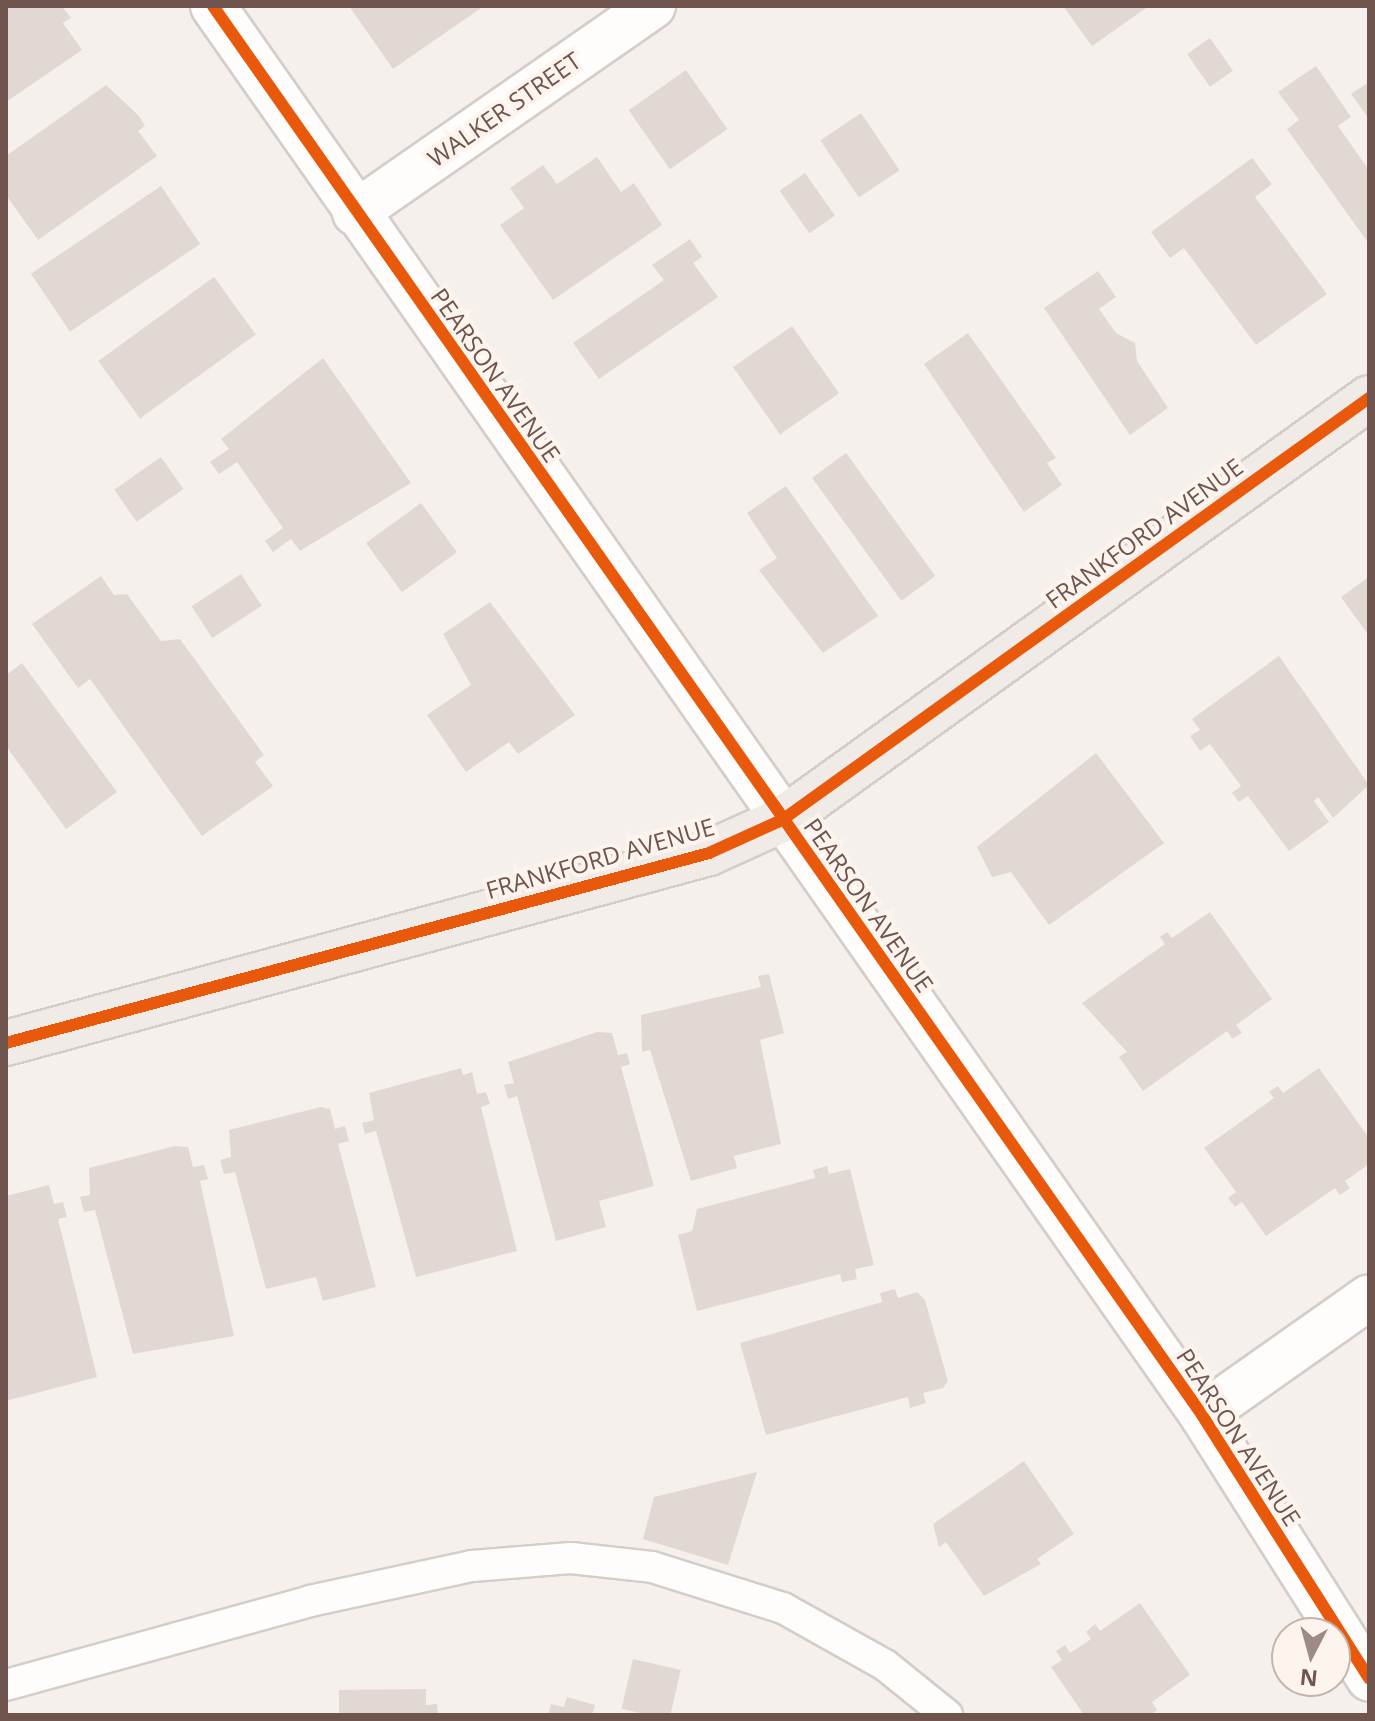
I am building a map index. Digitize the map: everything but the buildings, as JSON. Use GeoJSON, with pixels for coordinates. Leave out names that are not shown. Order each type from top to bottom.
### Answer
{"type":"FeatureCollection","features":[{"type":"Feature","properties":{"kind":"main road","name":"FRANKFORD AVENUE"},"geometry":{"type":"LineString","coordinates":[[6,1043],[709,853],[782,820],[1369,398]]}},
{"type":"Feature","properties":{"kind":"street","name":"PEARSON AVENUE"},"geometry":{"type":"LineString","coordinates":[[213,6],[355,213],[1202,1415],[1369,1678]]}},
{"type":"Feature","properties":{"kind":"street","name":"WALKER STREET"},"geometry":{"type":"LineString","coordinates":[[355,213],[653,6]]}},
{"type":"Feature","properties":{"kind":"street"},"geometry":{"type":"LineString","coordinates":[[1202,1415],[1369,1297]]}},
{"type":"Feature","properties":{"kind":"lane"},"geometry":{"type":"LineString","coordinates":[[6,1685],[310,1601],[472,1566],[571,1558],[652,1567],[783,1608],[885,1665],[947,1715]]}},
{"type":"Feature","properties":{"kind":"cycle path"},"geometry":{"type":"LineString","coordinates":[[213,6],[1202,1415],[1369,1678]]}},
{"type":"Feature","properties":{"kind":"cycle path"},"geometry":{"type":"LineString","coordinates":[[6,1043],[709,853],[782,820],[1369,398]]}}]}
